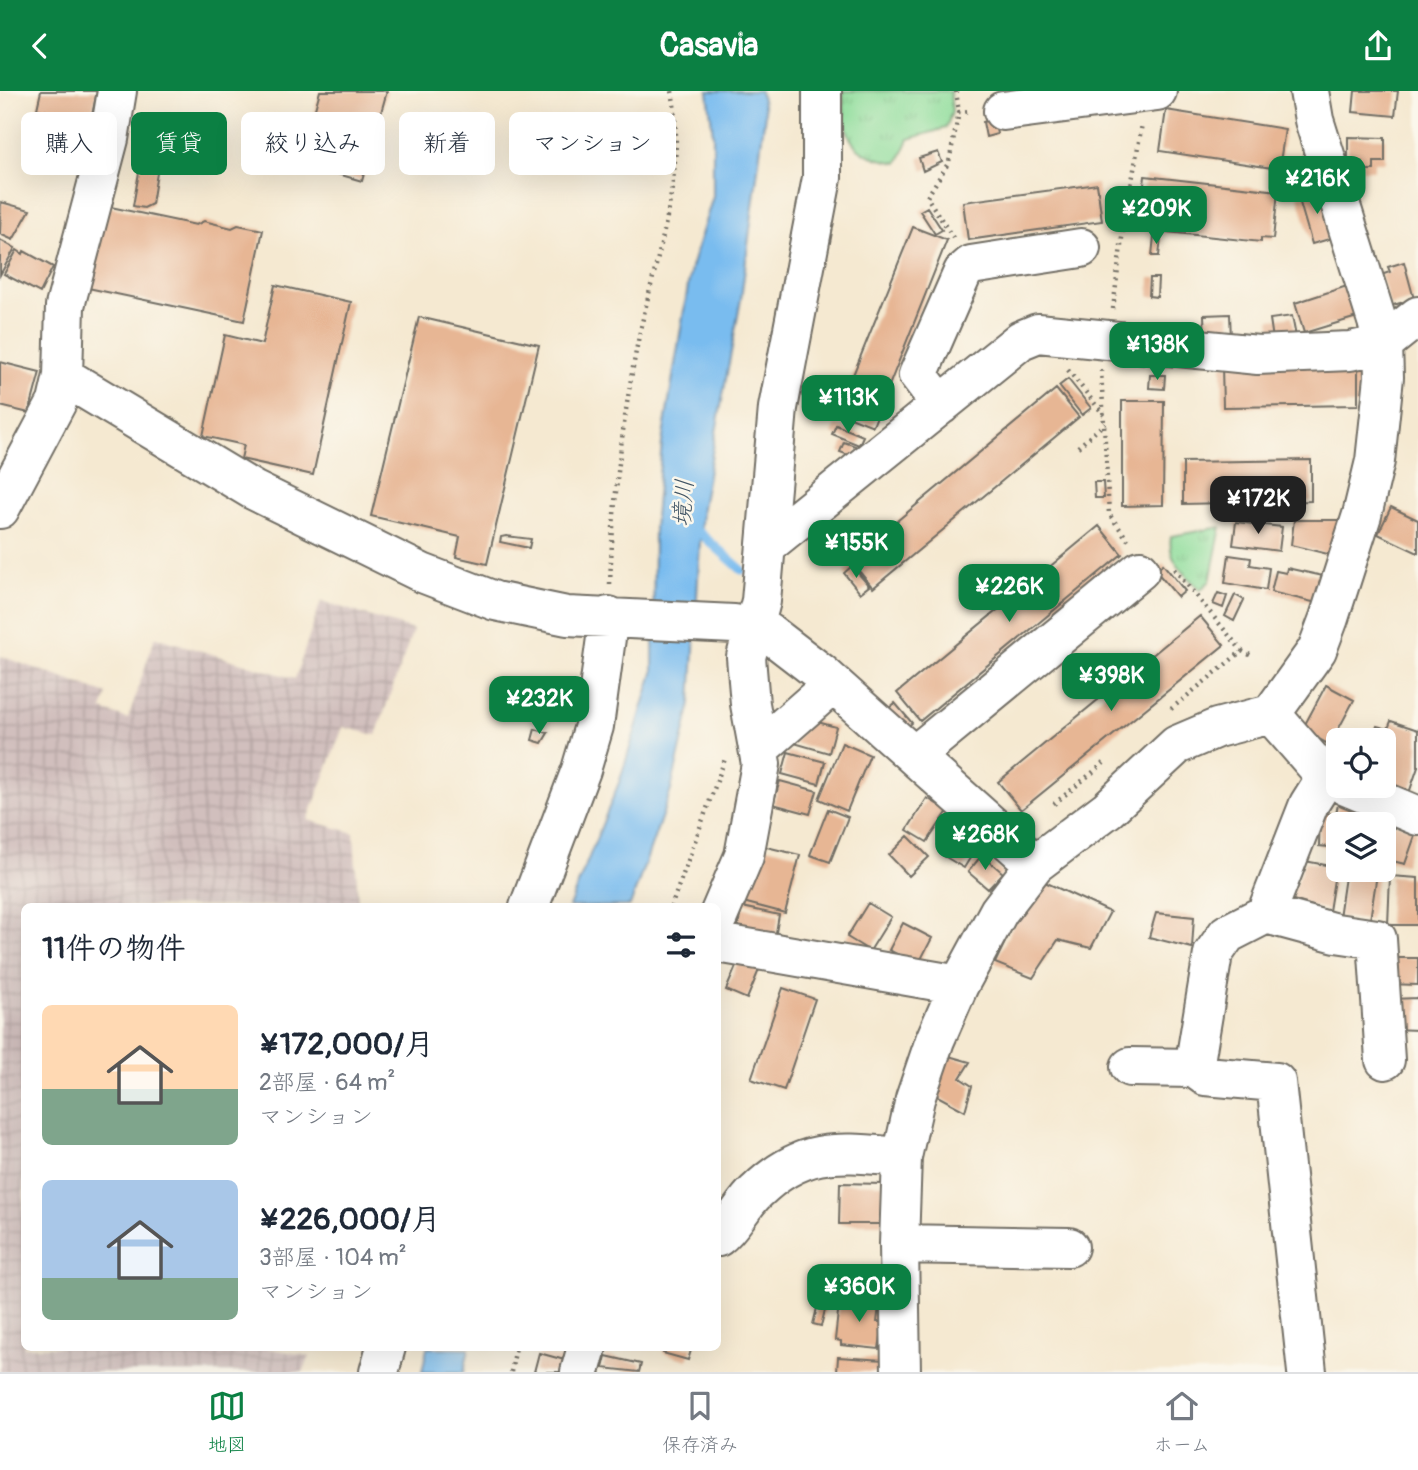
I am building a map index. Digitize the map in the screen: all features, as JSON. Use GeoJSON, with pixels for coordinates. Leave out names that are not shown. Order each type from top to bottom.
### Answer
{"type":"FeatureCollection","features":[{"type":"Feature","properties":{"kind":"street"},"geometry":{"type":"LineString","coordinates":[[4,492],[58,402],[63,376],[65,306],[109,139],[117,91]]}},
{"type":"Feature","properties":{"kind":"street"},"geometry":{"type":"LineString","coordinates":[[744,747],[750,704],[744,626],[761,601],[778,408],[822,178],[822,91]]}},
{"type":"Feature","properties":{"kind":"street"},"geometry":{"type":"LineString","coordinates":[[901,1372],[899,1244],[902,1157],[915,1099],[959,985],[999,911],[1035,864],[1108,809],[1177,745],[1217,727],[1271,714],[1317,650],[1362,515],[1380,422],[1383,344],[1314,120],[1309,91]]}},
{"type":"Feature","properties":{"kind":"street"},"geometry":{"type":"LineString","coordinates":[[1003,111],[1153,92]]}},
{"type":"Feature","properties":{"kind":"street"},"geometry":{"type":"LineString","coordinates":[[941,405],[918,375],[963,272],[971,265],[1081,248]]}},
{"type":"Feature","properties":{"kind":"street"},"geometry":{"type":"LineString","coordinates":[[767,545],[1021,340],[1038,333],[1258,355],[1350,351],[1383,344],[1418,316]]}},
{"type":"Feature","properties":{"kind":"street"},"geometry":{"type":"LineString","coordinates":[[63,376],[253,490],[422,573],[495,601],[567,615],[744,626],[769,633],[915,755],[1035,864]]}},
{"type":"Feature","properties":{"kind":"street"},"geometry":{"type":"LineString","coordinates":[[915,755],[1147,559]]}},
{"type":"Feature","properties":{"kind":"street"},"geometry":{"type":"LineString","coordinates":[[530,903],[591,737],[612,617]]}},
{"type":"Feature","properties":{"kind":"street"},"geometry":{"type":"LineString","coordinates":[[744,747],[833,684]]}},
{"type":"Feature","properties":{"kind":"street"},"geometry":{"type":"LineString","coordinates":[[1271,714],[1326,771]]}},
{"type":"Feature","properties":{"kind":"street"},"geometry":{"type":"LineString","coordinates":[[721,910],[744,856],[761,764],[744,747]]}},
{"type":"Feature","properties":{"kind":"street"},"geometry":{"type":"LineString","coordinates":[[1194,1068],[1213,954],[1227,934],[1266,914],[1309,804],[1326,791]]}},
{"type":"Feature","properties":{"kind":"street"},"geometry":{"type":"LineString","coordinates":[[1375,798],[1418,816]]}},
{"type":"Feature","properties":{"kind":"street"},"geometry":{"type":"LineString","coordinates":[[1266,914],[1336,933],[1377,939],[1385,1060]]}},
{"type":"Feature","properties":{"kind":"street"},"geometry":{"type":"LineString","coordinates":[[721,944],[959,985]]}},
{"type":"Feature","properties":{"kind":"street"},"geometry":{"type":"LineString","coordinates":[[1130,1067],[1194,1068],[1205,1076],[1276,1082],[1307,1372]]}},
{"type":"Feature","properties":{"kind":"street"},"geometry":{"type":"LineString","coordinates":[[721,1233],[756,1192],[796,1161],[839,1152],[902,1157]]}},
{"type":"Feature","properties":{"kind":"street"},"geometry":{"type":"LineString","coordinates":[[899,1244],[1069,1247]]}},
{"type":"Feature","properties":{"kind":"street"},"geometry":{"type":"LineString","coordinates":[[379,1372],[385,1351]]}},
{"type":"Feature","properties":{"kind":"street"},"geometry":{"type":"LineString","coordinates":[[580,1372],[586,1351]]}},
{"type":"Feature","properties":{"kind":"path"},"geometry":{"type":"LineString","coordinates":[[612,617],[618,451],[638,342],[676,176],[677,120],[672,91]]}},
{"type":"Feature","properties":{"kind":"path"},"geometry":{"type":"LineString","coordinates":[[956,91],[959,112],[949,162],[927,197],[971,265]]}},
{"type":"Feature","properties":{"kind":"path"},"geometry":{"type":"LineString","coordinates":[[1153,92],[1122,239],[1113,312],[1104,323],[1102,339],[1101,386],[1109,514],[1147,559],[1242,651],[1254,657]]}},
{"type":"Feature","properties":{"kind":"path"},"geometry":{"type":"LineString","coordinates":[[959,112],[1003,111]]}},
{"type":"Feature","properties":{"kind":"path"},"geometry":{"type":"LineString","coordinates":[[1078,447],[1105,423]]}},
{"type":"Feature","properties":{"kind":"path"},"geometry":{"type":"LineString","coordinates":[[1166,713],[1242,651]]}},
{"type":"Feature","properties":{"kind":"path"},"geometry":{"type":"LineString","coordinates":[[673,903],[744,747]]}},
{"type":"Feature","properties":{"kind":"path"},"geometry":{"type":"LineString","coordinates":[[1048,810],[1112,757]]}},
{"type":"Feature","properties":{"kind":"path"},"geometry":{"type":"LineString","coordinates":[[511,1372],[515,1351]]}},
{"type":"Feature","properties":{"kind":"shaded area"},"geometry":{"type":"Polygon","coordinates":[[[321,601],[413,630],[376,735],[343,727],[308,820],[354,833],[358,903],[21,903],[21,1351],[283,1351],[310,1356],[303,1372],[0,1372],[0,656],[107,694],[102,710],[128,719],[155,637],[295,679],[321,601]]]}},
{"type":"Feature","properties":{"kind":"green space"},"geometry":{"type":"Polygon","coordinates":[[[843,91],[950,91],[952,112],[946,128],[909,139],[898,163],[868,155],[852,141],[845,121],[843,91]]]}},
{"type":"Feature","properties":{"kind":"green space"},"geometry":{"type":"Polygon","coordinates":[[[1221,527],[1210,581],[1200,590],[1174,560],[1170,545],[1171,536],[1221,527]]]}},
{"type":"Feature","properties":{"kind":"water","name":"境川"},"geometry":{"type":"Polygon","coordinates":[[[708,91],[760,91],[765,114],[741,299],[702,507],[691,703],[671,790],[631,903],[571,903],[620,780],[653,673],[654,528],[662,443],[691,268],[713,196],[713,135],[708,91]]]}},
{"type":"Feature","properties":{"kind":"water"},"geometry":{"type":"Polygon","coordinates":[[[426,1351],[468,1351],[464,1372],[422,1372],[426,1351]]]}},
{"type":"Feature","properties":{"kind":"building"},"geometry":{"type":"Polygon","coordinates":[[[41,91],[97,91],[93,112],[52,112],[37,109],[41,91]]]}},
{"type":"Feature","properties":{"kind":"building"},"geometry":{"type":"Polygon","coordinates":[[[320,91],[387,91],[381,112],[314,112],[320,91]]]}},
{"type":"Feature","properties":{"kind":"building"},"geometry":{"type":"Polygon","coordinates":[[[1355,91],[1398,91],[1395,116],[1353,112],[1355,91]]]}},
{"type":"Feature","properties":{"kind":"building"},"geometry":{"type":"Polygon","coordinates":[[[1166,110],[1285,129],[1279,169],[1160,151],[1166,110]]]}},
{"type":"Feature","properties":{"kind":"building"},"geometry":{"type":"Polygon","coordinates":[[[994,119],[997,134],[986,137],[983,122],[994,119]]]}},
{"type":"Feature","properties":{"kind":"building"},"geometry":{"type":"Polygon","coordinates":[[[1348,137],[1385,138],[1385,162],[1374,162],[1374,170],[1362,170],[1362,162],[1348,162],[1348,137]]]}},
{"type":"Feature","properties":{"kind":"building"},"geometry":{"type":"Polygon","coordinates":[[[938,152],[942,162],[923,171],[919,158],[938,152]]]}},
{"type":"Feature","properties":{"kind":"building"},"geometry":{"type":"Polygon","coordinates":[[[139,175],[157,175],[152,204],[144,208],[133,206],[139,175]]]}},
{"type":"Feature","properties":{"kind":"building"},"geometry":{"type":"Polygon","coordinates":[[[341,175],[364,175],[362,181],[341,175]]]}},
{"type":"Feature","properties":{"kind":"building"},"geometry":{"type":"Polygon","coordinates":[[[1145,176],[1278,191],[1273,239],[1261,238],[1261,242],[1139,229],[1145,176]]]}},
{"type":"Feature","properties":{"kind":"building"},"geometry":{"type":"Polygon","coordinates":[[[1097,184],[1102,221],[968,240],[963,202],[1097,184]]]}},
{"type":"Feature","properties":{"kind":"building"},"geometry":{"type":"Polygon","coordinates":[[[1323,189],[1336,237],[1312,244],[1298,196],[1323,189]]]}},
{"type":"Feature","properties":{"kind":"building"},"geometry":{"type":"Polygon","coordinates":[[[1,202],[30,210],[13,240],[0,234],[1,202]]]}},
{"type":"Feature","properties":{"kind":"building"},"geometry":{"type":"Polygon","coordinates":[[[106,206],[196,225],[204,221],[232,228],[238,225],[263,230],[244,321],[88,288],[106,206]]]}},
{"type":"Feature","properties":{"kind":"building"},"geometry":{"type":"Polygon","coordinates":[[[927,207],[942,230],[935,234],[920,211],[927,207]]]}},
{"type":"Feature","properties":{"kind":"building"},"geometry":{"type":"Polygon","coordinates":[[[913,227],[947,240],[873,426],[838,412],[913,227]]]}},
{"type":"Feature","properties":{"kind":"building"},"geometry":{"type":"Polygon","coordinates":[[[1154,236],[1161,237],[1159,256],[1152,256],[1154,236]]]}},
{"type":"Feature","properties":{"kind":"building"},"geometry":{"type":"Polygon","coordinates":[[[0,240],[15,248],[0,275],[0,240]]]}},
{"type":"Feature","properties":{"kind":"building"},"geometry":{"type":"Polygon","coordinates":[[[17,250],[53,267],[40,293],[4,274],[17,250]]]}},
{"type":"Feature","properties":{"kind":"building"},"geometry":{"type":"Polygon","coordinates":[[[1404,262],[1414,299],[1390,306],[1381,275],[1390,272],[1388,267],[1404,262]]]}},
{"type":"Feature","properties":{"kind":"building"},"geometry":{"type":"Polygon","coordinates":[[[1150,278],[1158,278],[1157,297],[1149,296],[1150,278]]]}},
{"type":"Feature","properties":{"kind":"building"},"geometry":{"type":"Polygon","coordinates":[[[275,285],[351,302],[313,475],[241,459],[244,445],[203,436],[225,335],[262,344],[275,285]]]}},
{"type":"Feature","properties":{"kind":"building"},"geometry":{"type":"Polygon","coordinates":[[[1347,286],[1357,317],[1304,333],[1295,303],[1347,286]]]}},
{"type":"Feature","properties":{"kind":"building"},"geometry":{"type":"Polygon","coordinates":[[[1230,314],[1231,338],[1205,339],[1204,315],[1230,314]]]}},
{"type":"Feature","properties":{"kind":"building"},"geometry":{"type":"Polygon","coordinates":[[[1292,316],[1297,342],[1274,346],[1270,319],[1292,316]]]}},
{"type":"Feature","properties":{"kind":"building"},"geometry":{"type":"Polygon","coordinates":[[[419,317],[539,345],[487,564],[456,557],[460,537],[371,516],[419,317]]]}},
{"type":"Feature","properties":{"kind":"building"},"geometry":{"type":"Polygon","coordinates":[[[0,362],[40,372],[29,413],[0,406],[0,362]]]}},
{"type":"Feature","properties":{"kind":"building"},"geometry":{"type":"Polygon","coordinates":[[[1358,363],[1358,405],[1223,407],[1222,365],[1358,363]]]}},
{"type":"Feature","properties":{"kind":"building"},"geometry":{"type":"Polygon","coordinates":[[[1150,375],[1165,375],[1164,389],[1149,388],[1150,375]]]}},
{"type":"Feature","properties":{"kind":"building"},"geometry":{"type":"Polygon","coordinates":[[[1068,379],[1091,408],[1082,415],[1059,386],[1068,379]]]}},
{"type":"Feature","properties":{"kind":"building"},"geometry":{"type":"Polygon","coordinates":[[[1056,389],[1079,417],[873,588],[850,560],[1056,389]]]}},
{"type":"Feature","properties":{"kind":"building"},"geometry":{"type":"Polygon","coordinates":[[[1122,401],[1164,401],[1163,505],[1122,506],[1122,401]]]}},
{"type":"Feature","properties":{"kind":"building"},"geometry":{"type":"Polygon","coordinates":[[[836,425],[863,436],[859,445],[832,434],[836,425]]]}},
{"type":"Feature","properties":{"kind":"building"},"geometry":{"type":"Polygon","coordinates":[[[844,442],[858,447],[854,457],[840,452],[844,442]]]}},
{"type":"Feature","properties":{"kind":"building"},"geometry":{"type":"Polygon","coordinates":[[[1311,460],[1311,501],[1183,504],[1183,462],[1311,460]]]}},
{"type":"Feature","properties":{"kind":"building"},"geometry":{"type":"Polygon","coordinates":[[[1094,482],[1103,482],[1104,498],[1095,498],[1094,482]]]}},
{"type":"Feature","properties":{"kind":"building"},"geometry":{"type":"Polygon","coordinates":[[[1391,507],[1418,520],[1418,553],[1378,534],[1391,507]]]}},
{"type":"Feature","properties":{"kind":"building"},"geometry":{"type":"Polygon","coordinates":[[[1294,520],[1344,520],[1336,556],[1291,545],[1294,520]]]}},
{"type":"Feature","properties":{"kind":"building"},"geometry":{"type":"Polygon","coordinates":[[[1236,522],[1282,527],[1279,551],[1233,545],[1236,522]]]}},
{"type":"Feature","properties":{"kind":"building"},"geometry":{"type":"Polygon","coordinates":[[[1099,526],[1122,554],[920,721],[897,693],[1099,526]]]}},
{"type":"Feature","properties":{"kind":"building"},"geometry":{"type":"Polygon","coordinates":[[[501,537],[531,539],[529,548],[500,542],[501,537]]]}},
{"type":"Feature","properties":{"kind":"building"},"geometry":{"type":"Polygon","coordinates":[[[1229,555],[1251,558],[1250,565],[1269,568],[1266,590],[1225,583],[1229,555]]]}},
{"type":"Feature","properties":{"kind":"building"},"geometry":{"type":"Polygon","coordinates":[[[1163,564],[1185,591],[1178,597],[1156,571],[1163,564]]]}},
{"type":"Feature","properties":{"kind":"building"},"geometry":{"type":"Polygon","coordinates":[[[852,566],[869,586],[860,593],[844,573],[852,566]]]}},
{"type":"Feature","properties":{"kind":"building"},"geometry":{"type":"Polygon","coordinates":[[[1287,568],[1323,576],[1317,603],[1271,592],[1276,571],[1286,573],[1287,568]]]}},
{"type":"Feature","properties":{"kind":"building"},"geometry":{"type":"Polygon","coordinates":[[[1218,593],[1227,596],[1223,608],[1213,604],[1218,593]]]}},
{"type":"Feature","properties":{"kind":"building"},"geometry":{"type":"Polygon","coordinates":[[[1235,595],[1244,600],[1234,621],[1225,616],[1235,595]]]}},
{"type":"Feature","properties":{"kind":"building"},"geometry":{"type":"Polygon","coordinates":[[[1200,616],[1224,645],[1021,810],[998,782],[1200,616]]]}},
{"type":"Feature","properties":{"kind":"building"},"geometry":{"type":"Polygon","coordinates":[[[1326,685],[1354,700],[1339,728],[1326,728],[1326,743],[1302,730],[1326,685]]]}},
{"type":"Feature","properties":{"kind":"building"},"geometry":{"type":"Polygon","coordinates":[[[895,703],[912,723],[905,729],[888,709],[895,703]]]}},
{"type":"Feature","properties":{"kind":"building"},"geometry":{"type":"Polygon","coordinates":[[[810,720],[836,727],[829,753],[794,743],[810,720]]]}},
{"type":"Feature","properties":{"kind":"building"},"geometry":{"type":"Polygon","coordinates":[[[1391,721],[1418,730],[1418,767],[1409,793],[1396,789],[1396,728],[1388,728],[1391,721]]]}},
{"type":"Feature","properties":{"kind":"building"},"geometry":{"type":"Polygon","coordinates":[[[535,729],[548,733],[542,743],[532,740],[535,729]]]}},
{"type":"Feature","properties":{"kind":"building"},"geometry":{"type":"Polygon","coordinates":[[[842,743],[870,755],[847,811],[819,799],[842,743]]]}},
{"type":"Feature","properties":{"kind":"building"},"geometry":{"type":"Polygon","coordinates":[[[788,752],[825,762],[819,784],[782,774],[788,752]]]}},
{"type":"Feature","properties":{"kind":"building"},"geometry":{"type":"Polygon","coordinates":[[[780,781],[817,791],[810,814],[773,804],[780,781]]]}},
{"type":"Feature","properties":{"kind":"building"},"geometry":{"type":"Polygon","coordinates":[[[927,798],[948,811],[927,842],[907,830],[927,798]]]}},
{"type":"Feature","properties":{"kind":"building"},"geometry":{"type":"Polygon","coordinates":[[[1338,804],[1376,806],[1375,812],[1336,812],[1338,804]]]}},
{"type":"Feature","properties":{"kind":"building"},"geometry":{"type":"Polygon","coordinates":[[[828,809],[848,817],[830,862],[810,855],[828,809]]]}},
{"type":"Feature","properties":{"kind":"building"},"geometry":{"type":"Polygon","coordinates":[[[1320,813],[1326,813],[1326,847],[1319,846],[1320,813]]]}},
{"type":"Feature","properties":{"kind":"building"},"geometry":{"type":"Polygon","coordinates":[[[1396,824],[1417,830],[1405,864],[1396,862],[1396,824]]]}},
{"type":"Feature","properties":{"kind":"building"},"geometry":{"type":"Polygon","coordinates":[[[962,828],[981,840],[964,868],[944,856],[962,828]]]}},
{"type":"Feature","properties":{"kind":"building"},"geometry":{"type":"Polygon","coordinates":[[[908,836],[929,857],[909,876],[889,855],[908,836]]]}},
{"type":"Feature","properties":{"kind":"building"},"geometry":{"type":"Polygon","coordinates":[[[758,845],[800,855],[785,913],[743,902],[758,845]]]}},
{"type":"Feature","properties":{"kind":"building"},"geometry":{"type":"Polygon","coordinates":[[[982,855],[1003,873],[988,889],[968,872],[982,855]]]}},
{"type":"Feature","properties":{"kind":"building"},"geometry":{"type":"Polygon","coordinates":[[[1305,861],[1326,865],[1326,882],[1334,882],[1329,911],[1290,899],[1305,861]]]}},
{"type":"Feature","properties":{"kind":"building"},"geometry":{"type":"Polygon","coordinates":[[[1396,876],[1418,878],[1418,925],[1388,925],[1390,882],[1396,882],[1396,876]]]}},
{"type":"Feature","properties":{"kind":"building"},"geometry":{"type":"Polygon","coordinates":[[[1036,878],[1110,912],[1091,948],[1058,940],[1033,978],[995,963],[1036,878]]]}},
{"type":"Feature","properties":{"kind":"building"},"geometry":{"type":"Polygon","coordinates":[[[1344,882],[1376,882],[1370,920],[1339,917],[1344,882]]]}},
{"type":"Feature","properties":{"kind":"building"},"geometry":{"type":"Polygon","coordinates":[[[868,903],[891,917],[870,951],[847,937],[868,903]]]}},
{"type":"Feature","properties":{"kind":"building"},"geometry":{"type":"Polygon","coordinates":[[[742,907],[779,915],[775,938],[737,930],[742,907]]]}},
{"type":"Feature","properties":{"kind":"building"},"geometry":{"type":"Polygon","coordinates":[[[1156,913],[1194,917],[1192,948],[1149,937],[1156,913]]]}},
{"type":"Feature","properties":{"kind":"building"},"geometry":{"type":"Polygon","coordinates":[[[903,923],[932,938],[918,965],[889,950],[903,923]]]}},
{"type":"Feature","properties":{"kind":"building"},"geometry":{"type":"Polygon","coordinates":[[[740,957],[761,965],[747,999],[726,990],[740,957]]]}},
{"type":"Feature","properties":{"kind":"building"},"geometry":{"type":"Polygon","coordinates":[[[1388,958],[1418,958],[1418,985],[1388,984],[1388,958]]]}},
{"type":"Feature","properties":{"kind":"building"},"geometry":{"type":"Polygon","coordinates":[[[783,988],[815,999],[784,1090],[751,1079],[783,988]]]}},
{"type":"Feature","properties":{"kind":"building"},"geometry":{"type":"Polygon","coordinates":[[[1418,998],[1418,1030],[1391,1029],[1391,999],[1418,998]]]}},
{"type":"Feature","properties":{"kind":"building"},"geometry":{"type":"Polygon","coordinates":[[[945,1055],[970,1062],[960,1078],[972,1086],[965,1111],[930,1092],[945,1055]]]}},
{"type":"Feature","properties":{"kind":"building"},"geometry":{"type":"Polygon","coordinates":[[[840,1183],[883,1184],[882,1224],[839,1224],[840,1183]]]}},
{"type":"Feature","properties":{"kind":"building"},"geometry":{"type":"Polygon","coordinates":[[[845,1298],[871,1301],[870,1306],[879,1306],[877,1322],[883,1322],[879,1349],[841,1345],[841,1341],[835,1340],[839,1303],[844,1304],[845,1298]]]}},
{"type":"Feature","properties":{"kind":"building"},"geometry":{"type":"Polygon","coordinates":[[[819,1300],[827,1302],[821,1326],[813,1324],[819,1300]]]}},
{"type":"Feature","properties":{"kind":"building"},"geometry":{"type":"Polygon","coordinates":[[[664,1351],[691,1351],[688,1360],[663,1353],[664,1351]]]}},
{"type":"Feature","properties":{"kind":"building"},"geometry":{"type":"Polygon","coordinates":[[[539,1353],[572,1362],[569,1372],[534,1372],[539,1353]]]}},
{"type":"Feature","properties":{"kind":"building"},"geometry":{"type":"Polygon","coordinates":[[[606,1356],[641,1364],[639,1372],[603,1368],[606,1356]]]}},
{"type":"Feature","properties":{"kind":"building"},"geometry":{"type":"Polygon","coordinates":[[[838,1357],[884,1360],[883,1372],[837,1372],[838,1357]]]}},
{"type":"Feature","properties":{"kind":"waterway","name":"境川"},"geometry":{"type":"LineString","coordinates":[[693,527],[742,570]]}}]}
